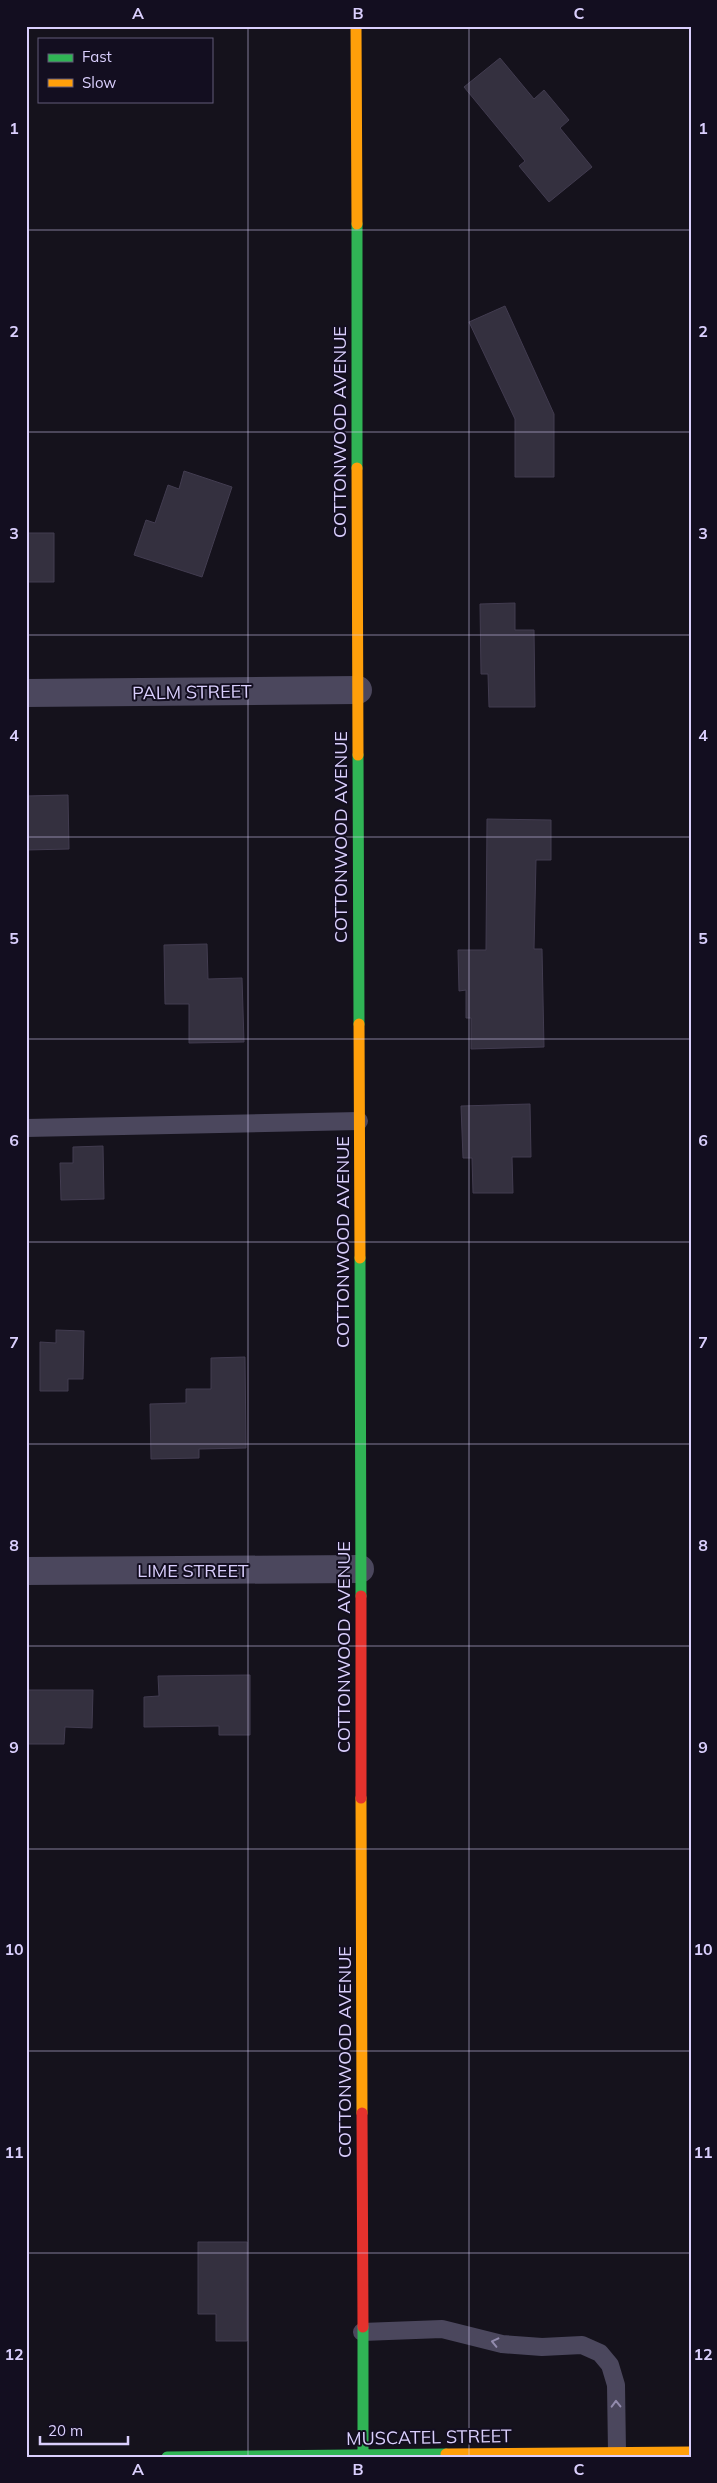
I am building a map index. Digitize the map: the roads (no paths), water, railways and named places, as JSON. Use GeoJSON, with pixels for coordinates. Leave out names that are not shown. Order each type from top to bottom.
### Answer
{"type":"FeatureCollection","features":[{"type":"Feature","properties":{"kind":"street","name":"COTTONWOOD AVENUE"},"geometry":{"type":"LineString","coordinates":[[356,26],[363,2456]]}},
{"type":"Feature","properties":{"kind":"street","name":"PALM STREET"},"geometry":{"type":"LineString","coordinates":[[26,693],[358,690]]}},
{"type":"Feature","properties":{"kind":"street","name":"LIME STREET"},"geometry":{"type":"LineString","coordinates":[[26,1571],[360,1568]]}},
{"type":"Feature","properties":{"kind":"street","name":"MUSCATEL STREET"},"geometry":{"type":"LineString","coordinates":[[167,2457],[691,2452]]}},
{"type":"Feature","properties":{"kind":"lane"},"geometry":{"type":"LineString","coordinates":[[26,1128],[359,1121]]}},
{"type":"Feature","properties":{"kind":"lane"},"geometry":{"type":"LineString","coordinates":[[362,2332],[442,2329],[502,2344],[542,2347],[582,2345],[600,2352],[610,2365],[616,2385],[617,2452]]}}]}
